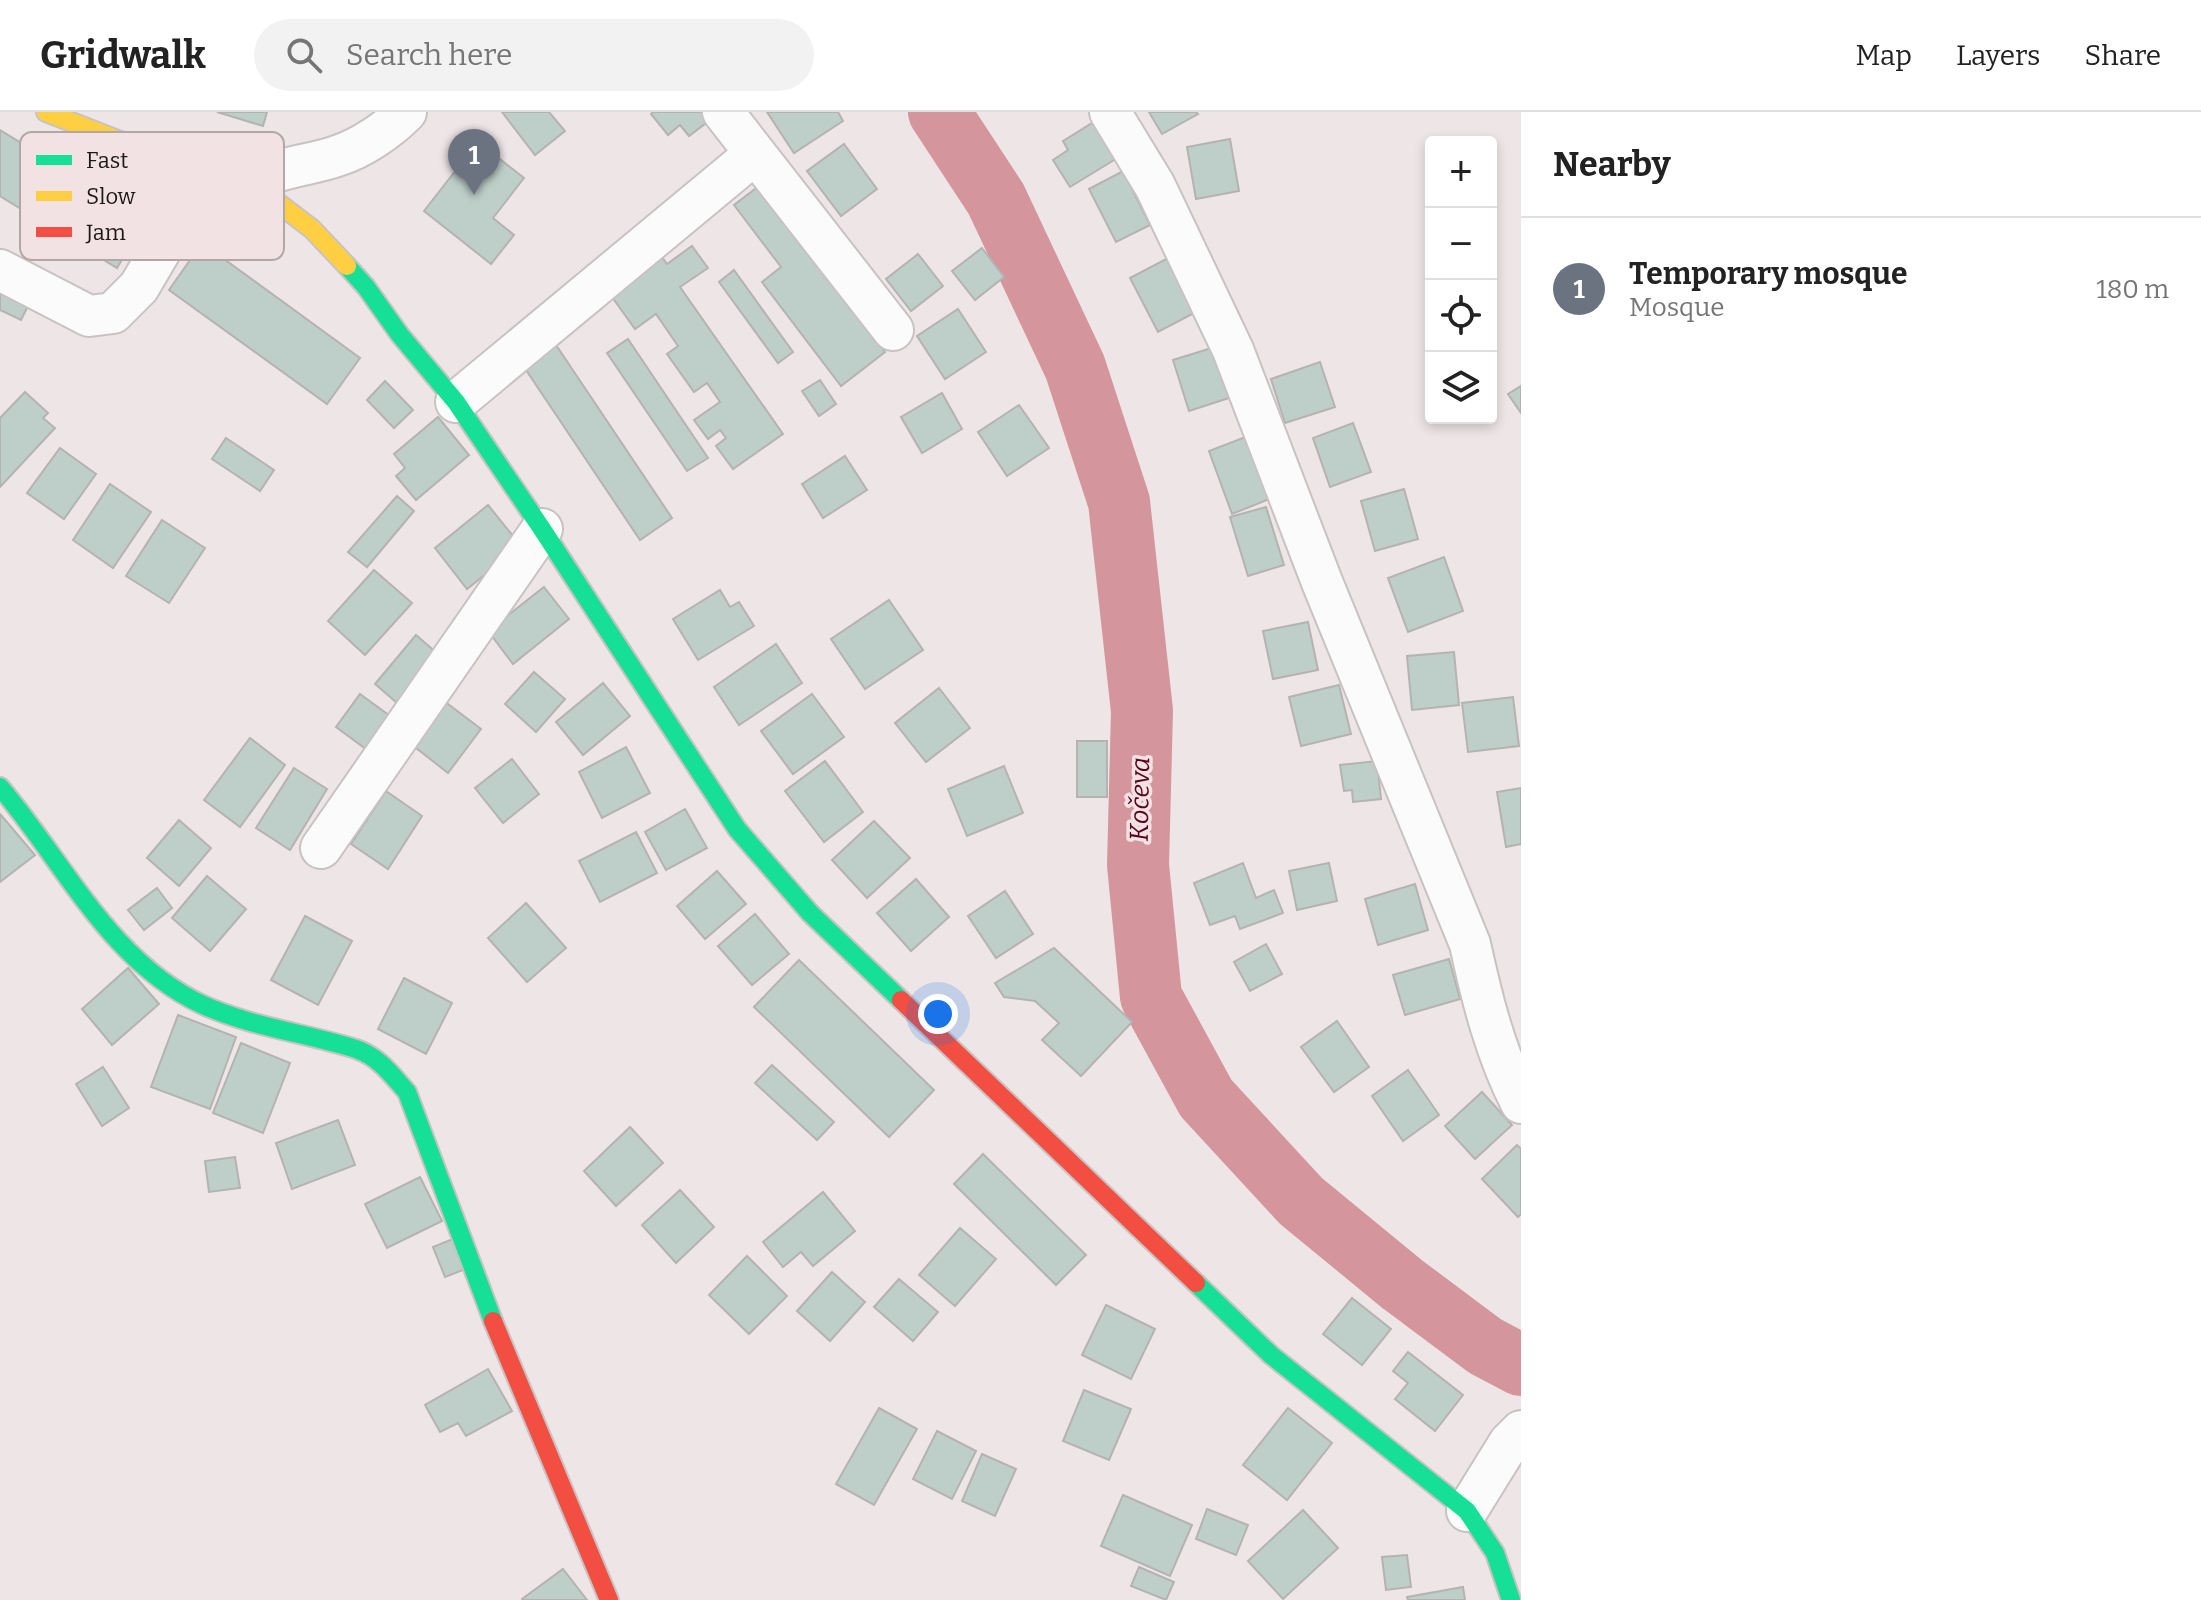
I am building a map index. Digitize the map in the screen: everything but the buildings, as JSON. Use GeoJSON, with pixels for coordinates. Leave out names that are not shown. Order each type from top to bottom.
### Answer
{"type":"FeatureCollection","features":[{"type":"Feature","properties":{"kind":"main road"},"geometry":{"type":"LineString","coordinates":[[46,112],[97,132]]}},
{"type":"Feature","properties":{"kind":"main road"},"geometry":{"type":"LineString","coordinates":[[284,208],[312,229],[366,287],[400,335],[456,402],[737,829],[810,913],[1271,1355],[1467,1511],[1495,1553],[1511,1600]]}},
{"type":"Feature","properties":{"kind":"main road"},"geometry":{"type":"LineString","coordinates":[[0,787],[96,916],[136,962],[171,987],[219,1012],[348,1045],[377,1059],[407,1092],[505,1353],[609,1600]]}},
{"type":"Feature","properties":{"kind":"street"},"geometry":{"type":"LineString","coordinates":[[284,169],[339,156],[391,127],[406,112]]}},
{"type":"Feature","properties":{"kind":"street"},"geometry":{"type":"LineString","coordinates":[[723,112],[893,330]]}},
{"type":"Feature","properties":{"kind":"street"},"geometry":{"type":"LineString","coordinates":[[1110,112],[1155,186],[1233,350],[1322,582],[1470,944],[1483,1006],[1505,1071],[1521,1103]]}},
{"type":"Feature","properties":{"kind":"street"},"geometry":{"type":"LineString","coordinates":[[456,402],[755,154]]}},
{"type":"Feature","properties":{"kind":"street"},"geometry":{"type":"LineString","coordinates":[[0,270],[89,316],[113,313],[139,287],[155,260]]}},
{"type":"Feature","properties":{"kind":"street"},"geometry":{"type":"LineString","coordinates":[[321,848],[542,529]]}},
{"type":"Feature","properties":{"kind":"street"},"geometry":{"type":"LineString","coordinates":[[1467,1511],[1509,1443],[1521,1431]]}},
{"type":"Feature","properties":{"kind":"waterway","name":"Kočeva"},"geometry":{"type":"LineString","coordinates":[[939,112],[996,199],[1075,367],[1119,502],[1142,711],[1138,865],[1151,997],[1206,1098],[1301,1201],[1402,1284],[1485,1346],[1521,1365]]}},
{"type":"Feature","properties":{"kind":"traffic: fast"},"geometry":{"type":"LineString","coordinates":[[347,266],[456,402],[737,829],[810,913],[901,1000]]}},
{"type":"Feature","properties":{"kind":"traffic: fast"},"geometry":{"type":"LineString","coordinates":[[0,787],[115,937],[170,986],[222,1013],[356,1049],[378,1061],[390,1073],[407,1092],[493,1321]]}},
{"type":"Feature","properties":{"kind":"traffic: fast"},"geometry":{"type":"LineString","coordinates":[[1196,1283],[1271,1355],[1467,1511],[1495,1553],[1511,1600]]}},
{"type":"Feature","properties":{"kind":"traffic: slow"},"geometry":{"type":"LineString","coordinates":[[46,112],[97,132]]}},
{"type":"Feature","properties":{"kind":"traffic: slow"},"geometry":{"type":"LineString","coordinates":[[284,208],[312,229],[347,266]]}},
{"type":"Feature","properties":{"kind":"traffic: jam"},"geometry":{"type":"LineString","coordinates":[[901,1000],[1196,1283]]}},
{"type":"Feature","properties":{"kind":"traffic: jam"},"geometry":{"type":"LineString","coordinates":[[493,1321],[609,1600]]}},
{"type":"Feature","properties":{"kind":"place","name":"Temporary mosque"},"geometry":{"type":"Point","coordinates":[474,195]}}]}
